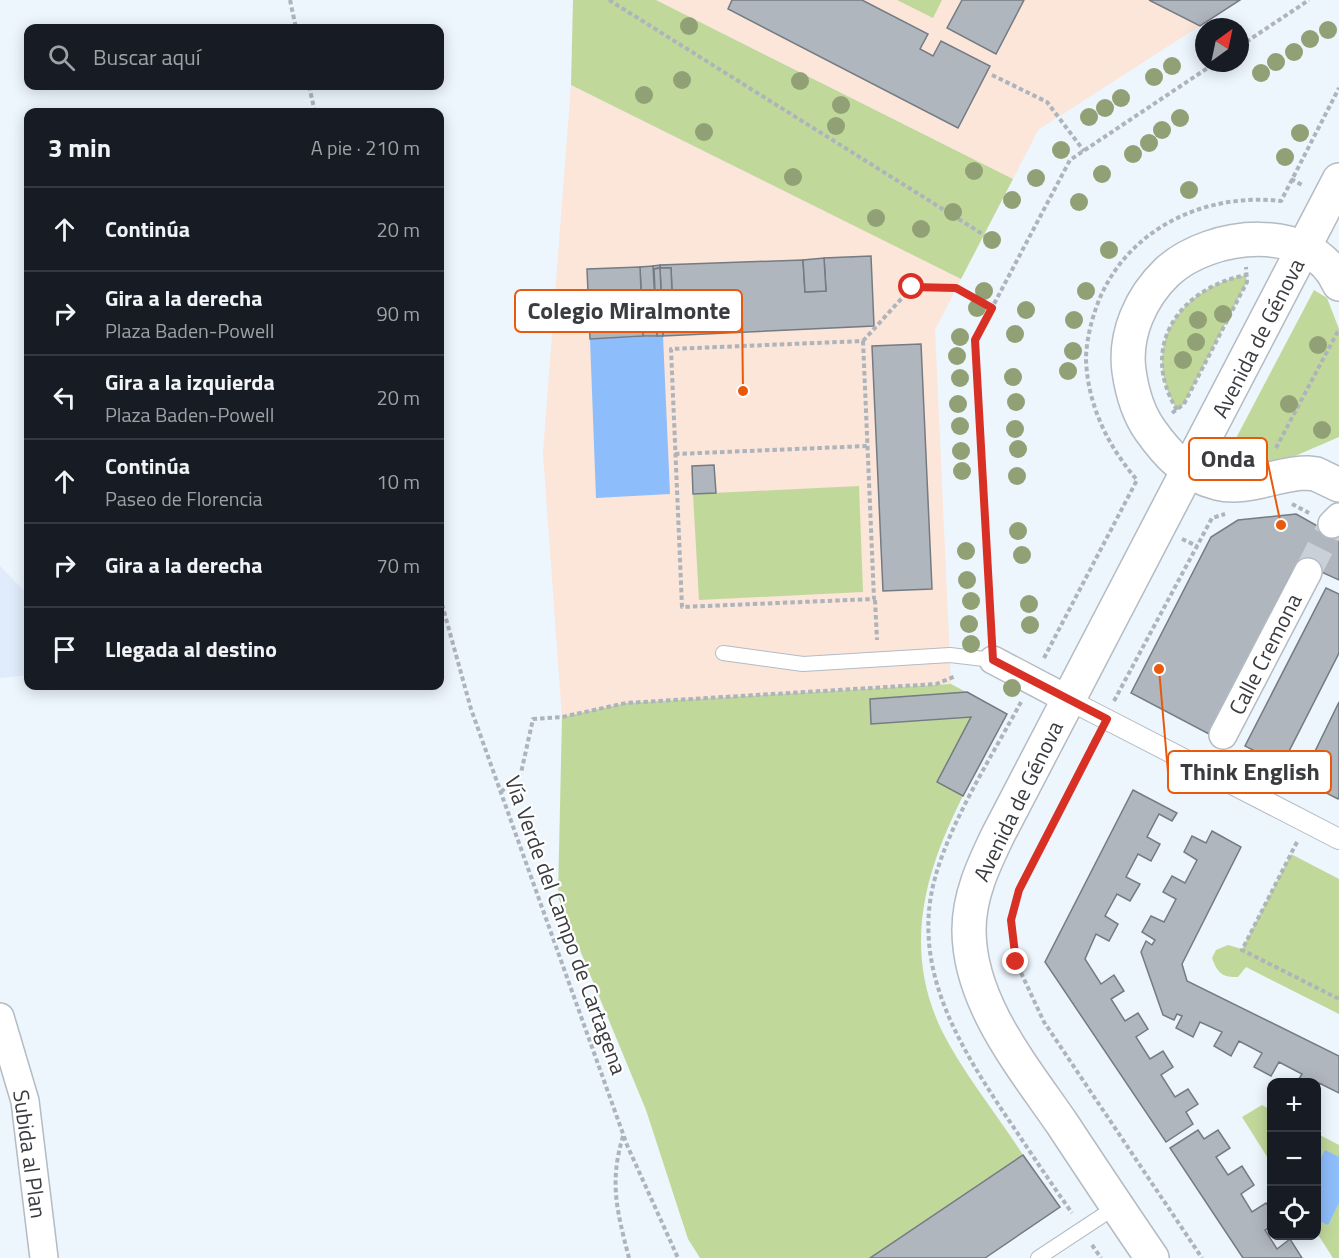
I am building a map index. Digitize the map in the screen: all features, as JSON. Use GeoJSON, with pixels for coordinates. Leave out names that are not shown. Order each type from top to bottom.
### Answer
{"type":"FeatureCollection","features":[{"type":"Feature","properties":{"kind":"street","name":"Avenida de Génova"},"geometry":{"type":"LineString","coordinates":[[1152,1258],[1008,1043],[981,987],[970,948],[971,903],[980,874],[1339,180]]}},
{"type":"Feature","properties":{"kind":"street"},"geometry":{"type":"LineString","coordinates":[[1339,284],[1331,268],[1318,255],[1304,248],[1270,241],[1211,247],[1168,271],[1150,291],[1138,312],[1131,335],[1128,359],[1136,403],[1149,429],[1174,459],[1189,472],[1218,484],[1247,484],[1297,473],[1316,474],[1339,485]]}},
{"type":"Feature","properties":{"kind":"street","name":"Calle Cremona"},"geometry":{"type":"LineString","coordinates":[[1223,735],[1308,572]]}},
{"type":"Feature","properties":{"kind":"street"},"geometry":{"type":"LineString","coordinates":[[993,660],[1339,839]]}},
{"type":"Feature","properties":{"kind":"street","name":"Subida al Plan"},"geometry":{"type":"LineString","coordinates":[[0,1017],[25,1101],[44,1258]]}},
{"type":"Feature","properties":{"kind":"lane"},"geometry":{"type":"LineString","coordinates":[[723,653],[803,664],[950,655],[993,660]]}},
{"type":"Feature","properties":{"kind":"lane"},"geometry":{"type":"LineString","coordinates":[[1038,1258],[1117,1206]]}},
{"type":"Feature","properties":{"kind":"path"},"geometry":{"type":"LineString","coordinates":[[290,0],[295,24]]}},
{"type":"Feature","properties":{"kind":"path"},"geometry":{"type":"LineString","coordinates":[[609,0],[992,240]]}},
{"type":"Feature","properties":{"kind":"path"},"geometry":{"type":"LineString","coordinates":[[1249,40],[1309,0]]}},
{"type":"Feature","properties":{"kind":"path"},"geometry":{"type":"LineString","coordinates":[[501,792],[521,773],[532,719],[562,717],[626,703],[936,684],[993,660],[975,340],[1070,160],[1202,72]]}},
{"type":"Feature","properties":{"kind":"path"},"geometry":{"type":"LineString","coordinates":[[992,75],[1047,102],[1084,151]]}},
{"type":"Feature","properties":{"kind":"path"},"geometry":{"type":"LineString","coordinates":[[1281,201],[1339,88]]}},
{"type":"Feature","properties":{"kind":"path"},"geometry":{"type":"LineString","coordinates":[[310,90],[314,108]]}},
{"type":"Feature","properties":{"kind":"path"},"geometry":{"type":"LineString","coordinates":[[1115,452],[1184,404],[1247,282],[1242,201]]}},
{"type":"Feature","properties":{"kind":"path"},"geometry":{"type":"LineString","coordinates":[[1177,410],[1169,392],[1163,359],[1170,327],[1191,298],[1222,280],[1246,275]]}},
{"type":"Feature","properties":{"kind":"path"},"geometry":{"type":"LineString","coordinates":[[878,660],[863,341],[912,287],[956,288],[992,308]]}},
{"type":"Feature","properties":{"kind":"path"},"geometry":{"type":"LineString","coordinates":[[1278,477],[1274,453],[1339,329]]}},
{"type":"Feature","properties":{"kind":"path"},"geometry":{"type":"LineString","coordinates":[[863,341],[671,349],[675,454],[682,607],[874,599],[874,596]]}},
{"type":"Feature","properties":{"kind":"path"},"geometry":{"type":"LineString","coordinates":[[675,454],[868,446]]}},
{"type":"Feature","properties":{"kind":"path"},"geometry":{"type":"LineString","coordinates":[[1202,1258],[1044,1022],[1024,984],[1012,943],[1011,920],[1019,890],[1105,718],[1212,518]]}},
{"type":"Feature","properties":{"kind":"path","name":"Vía Verde del Campo de Cartagena"},"geometry":{"type":"LineString","coordinates":[[444,611],[471,709],[623,1135],[678,1258]]}},
{"type":"Feature","properties":{"kind":"path"},"geometry":{"type":"LineString","coordinates":[[1307,822],[1242,950],[1339,999]]}},
{"type":"Feature","properties":{"kind":"path"},"geometry":{"type":"LineString","coordinates":[[623,1135],[616,1158],[614,1190],[629,1258]]}},
{"type":"Feature","properties":{"kind":"shaded area"},"geometry":{"type":"Polygon","coordinates":[[[656,0],[1240,0],[1212,18],[1195,18],[1195,29],[1038,130],[1013,179],[656,0]]]}},
{"type":"Feature","properties":{"kind":"shaded area"},"geometry":{"type":"Polygon","coordinates":[[[571,85],[961,279],[935,330],[951,684],[626,703],[562,717],[543,453],[571,85]]]}},
{"type":"Feature","properties":{"kind":"shaded area"},"geometry":{"type":"Polygon","coordinates":[[[0,566],[24,591],[24,675],[0,678],[0,566]]]}},
{"type":"Feature","properties":{"kind":"green space"},"geometry":{"type":"Polygon","coordinates":[[[573,0],[656,0],[1013,179],[961,279],[571,85],[573,0]]]}},
{"type":"Feature","properties":{"kind":"green space"},"geometry":{"type":"Polygon","coordinates":[[[897,0],[942,0],[933,18],[897,0]]]}},
{"type":"Feature","properties":{"kind":"green space"},"geometry":{"type":"Polygon","coordinates":[[[1246,275],[1247,282],[1184,404],[1177,410],[1166,386],[1162,364],[1164,343],[1172,323],[1185,307],[1202,293],[1222,282],[1246,275]]]}},
{"type":"Feature","properties":{"kind":"green space"},"geometry":{"type":"Polygon","coordinates":[[[1314,290],[1327,298],[1339,329],[1339,437],[1295,456],[1233,468],[1224,461],[1314,290]]]}},
{"type":"Feature","properties":{"kind":"green space"},"geometry":{"type":"Polygon","coordinates":[[[859,486],[863,592],[699,600],[693,494],[859,486]]]}},
{"type":"Feature","properties":{"kind":"green space"},"geometry":{"type":"Polygon","coordinates":[[[951,684],[1007,714],[967,788],[934,865],[924,905],[921,945],[926,986],[949,1045],[1023,1155],[870,1258],[700,1258],[688,1239],[646,1110],[558,897],[562,717],[626,703],[951,684]]]}},
{"type":"Feature","properties":{"kind":"green space"},"geometry":{"type":"Polygon","coordinates":[[[1291,854],[1339,879],[1339,1014],[1246,967],[1238,977],[1228,977],[1218,971],[1212,958],[1216,950],[1228,945],[1242,949],[1291,854]]]}},
{"type":"Feature","properties":{"kind":"green space"},"geometry":{"type":"Polygon","coordinates":[[[1262,1105],[1267,1108],[1267,1157],[1242,1117],[1262,1105]]]}},
{"type":"Feature","properties":{"kind":"green space"},"geometry":{"type":"Polygon","coordinates":[[[1321,1136],[1339,1145],[1339,1258],[1333,1258],[1321,1239],[1321,1136]]]}},
{"type":"Feature","properties":{"kind":"water"},"geometry":{"type":"Polygon","coordinates":[[[663,336],[670,494],[596,498],[590,339],[663,336]]]}},
{"type":"Feature","properties":{"kind":"water"},"geometry":{"type":"Polygon","coordinates":[[[1325,1150],[1339,1157],[1339,1203],[1328,1225],[1321,1222],[1321,1158],[1325,1150]]]}},
{"type":"Feature","properties":{"kind":"building"},"geometry":{"type":"Polygon","coordinates":[[[732,0],[862,0],[928,34],[920,49],[933,56],[941,41],[990,66],[958,128],[728,9],[732,0]]]}},
{"type":"Feature","properties":{"kind":"building"},"geometry":{"type":"Polygon","coordinates":[[[962,0],[1024,0],[996,54],[947,28],[962,0]]]}},
{"type":"Feature","properties":{"kind":"building"},"geometry":{"type":"Polygon","coordinates":[[[1149,0],[1240,0],[1212,18],[1195,18],[1195,23],[1149,0]]]}},
{"type":"Feature","properties":{"kind":"building"},"geometry":{"type":"Polygon","coordinates":[[[871,256],[874,326],[663,336],[661,291],[672,291],[671,268],[660,268],[660,265],[803,260],[805,292],[826,291],[824,258],[871,256]]]}},
{"type":"Feature","properties":{"kind":"building"},"geometry":{"type":"Polygon","coordinates":[[[824,258],[826,291],[805,292],[803,260],[824,258]]]}},
{"type":"Feature","properties":{"kind":"building"},"geometry":{"type":"Polygon","coordinates":[[[660,265],[660,268],[654,269],[655,292],[661,291],[663,336],[657,336],[653,266],[660,265]]]}},
{"type":"Feature","properties":{"kind":"building"},"geometry":{"type":"Polygon","coordinates":[[[653,266],[657,336],[643,336],[640,267],[653,266]]]}},
{"type":"Feature","properties":{"kind":"building"},"geometry":{"type":"Polygon","coordinates":[[[640,267],[643,336],[590,339],[587,269],[640,267]]]}},
{"type":"Feature","properties":{"kind":"building"},"geometry":{"type":"Polygon","coordinates":[[[660,268],[671,268],[672,291],[661,291],[660,268]]]}},
{"type":"Feature","properties":{"kind":"building"},"geometry":{"type":"Polygon","coordinates":[[[660,268],[661,291],[655,292],[654,269],[660,268]]]}},
{"type":"Feature","properties":{"kind":"building"},"geometry":{"type":"Polygon","coordinates":[[[921,344],[932,589],[883,591],[872,346],[921,344]]]}},
{"type":"Feature","properties":{"kind":"building"},"geometry":{"type":"Polygon","coordinates":[[[714,465],[716,493],[693,494],[692,466],[714,465]]]}},
{"type":"Feature","properties":{"kind":"building"},"geometry":{"type":"Polygon","coordinates":[[[1296,514],[1339,538],[1339,580],[1304,564],[1299,576],[1292,572],[1209,734],[1131,693],[1211,537],[1238,520],[1296,514]]]}},
{"type":"Feature","properties":{"kind":"building"},"geometry":{"type":"Polygon","coordinates":[[[1326,588],[1339,594],[1339,653],[1282,765],[1245,746],[1326,588]]]}},
{"type":"Feature","properties":{"kind":"building"},"geometry":{"type":"Polygon","coordinates":[[[967,692],[1007,714],[963,796],[937,782],[971,717],[871,724],[870,699],[967,692]]]}},
{"type":"Feature","properties":{"kind":"building"},"geometry":{"type":"Polygon","coordinates":[[[1339,702],[1339,797],[1338,799],[1301,780],[1339,702]]]}},
{"type":"Feature","properties":{"kind":"building"},"geometry":{"type":"Polygon","coordinates":[[[1133,790],[1177,813],[1172,821],[1159,814],[1147,837],[1160,844],[1151,861],[1138,854],[1126,877],[1140,884],[1130,901],[1117,894],[1105,916],[1118,924],[1109,941],[1096,934],[1085,959],[1101,984],[1114,975],[1124,991],[1111,999],[1125,1021],[1138,1013],[1148,1029],[1136,1037],[1150,1059],[1163,1051],[1173,1067],[1161,1075],[1175,1097],[1188,1089],[1198,1104],[1186,1112],[1193,1124],[1166,1142],[1045,962],[1133,790]]]}},
{"type":"Feature","properties":{"kind":"building"},"geometry":{"type":"Polygon","coordinates":[[[1212,831],[1241,847],[1182,964],[1187,981],[1339,1056],[1339,1093],[1321,1084],[1321,1078],[1300,1078],[1302,1074],[1279,1062],[1271,1076],[1254,1067],[1262,1053],[1239,1041],[1231,1056],[1214,1046],[1222,1032],[1200,1022],[1193,1037],[1176,1028],[1182,1016],[1177,1014],[1174,1020],[1163,1015],[1141,952],[1146,941],[1152,945],[1155,940],[1142,932],[1151,916],[1164,922],[1176,899],[1163,892],[1172,876],[1185,883],[1197,860],[1184,852],[1192,836],[1206,843],[1212,831]]]}},
{"type":"Feature","properties":{"kind":"building"},"geometry":{"type":"Polygon","coordinates":[[[1198,1130],[1204,1139],[1218,1130],[1230,1148],[1216,1157],[1228,1175],[1242,1166],[1254,1185],[1241,1194],[1252,1212],[1267,1204],[1267,1229],[1265,1230],[1267,1240],[1271,1240],[1277,1249],[1291,1240],[1302,1258],[1243,1258],[1170,1148],[1198,1130]]]}},
{"type":"Feature","properties":{"kind":"building"},"geometry":{"type":"Polygon","coordinates":[[[1023,1155],[1060,1207],[985,1258],[870,1258],[1023,1155]]]}},
{"type":"Feature","properties":{"kind":"tunnel"},"geometry":{"type":"LineString","coordinates":[[1308,572],[1332,524]]}},
{"type":"Feature","properties":{"kind":"place","name":"Colegio Miralmonte"},"geometry":{"type":"Point","coordinates":[743,391]}},
{"type":"Feature","properties":{"kind":"place","name":"Onda"},"geometry":{"type":"Point","coordinates":[1281,525]}},
{"type":"Feature","properties":{"kind":"place","name":"Think English"},"geometry":{"type":"Point","coordinates":[1159,669]}},
{"type":"Feature","properties":{"kind":"route"},"geometry":{"type":"LineString","coordinates":[[912,287],[956,288],[992,308],[975,340],[993,660],[1107,719],[1090,746],[1019,890],[1011,920],[1016,962]]}}]}
